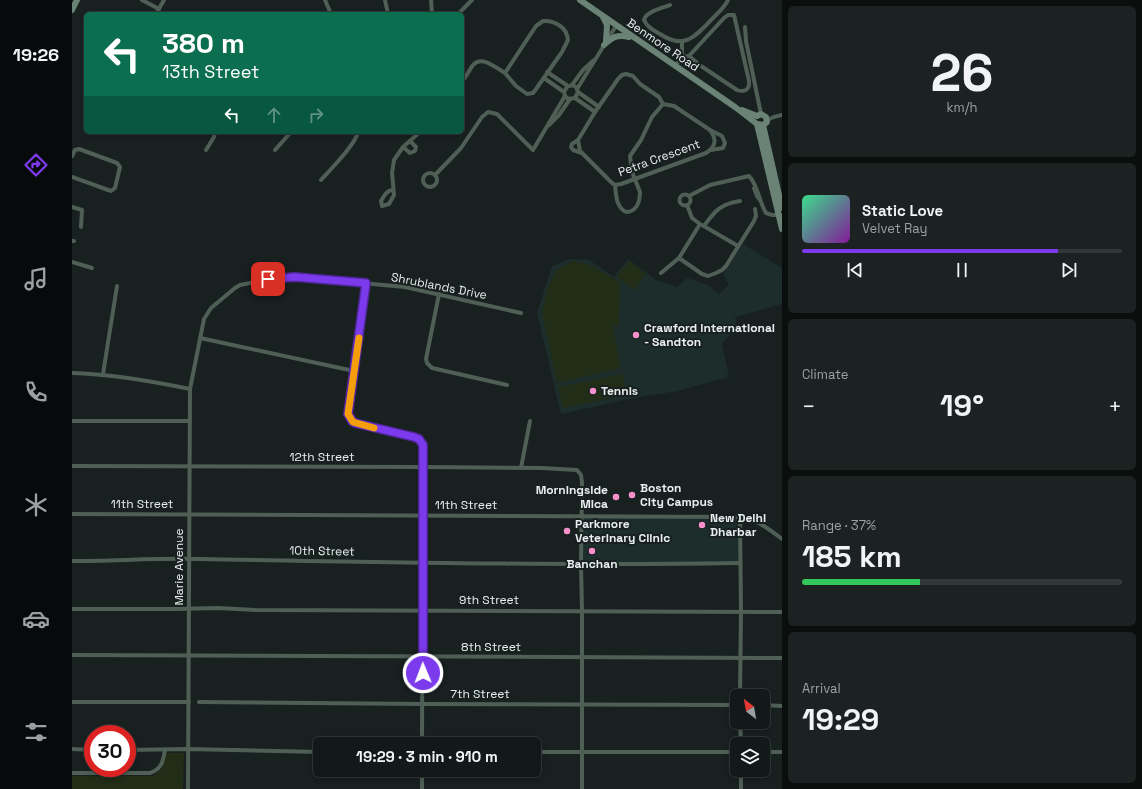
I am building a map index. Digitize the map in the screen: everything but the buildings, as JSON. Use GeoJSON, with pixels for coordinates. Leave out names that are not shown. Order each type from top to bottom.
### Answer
{"type":"FeatureCollection","features":[{"type":"Feature","properties":{"kind":"street"},"geometry":{"type":"LineString","coordinates":[[72,10],[77,0]]}},
{"type":"Feature","properties":{"kind":"street"},"geometry":{"type":"LineString","coordinates":[[142,0],[159,9]]}},
{"type":"Feature","properties":{"kind":"street"},"geometry":{"type":"LineString","coordinates":[[157,12],[164,0]]}},
{"type":"Feature","properties":{"kind":"street"},"geometry":{"type":"LineString","coordinates":[[324,0],[330,12]]}},
{"type":"Feature","properties":{"kind":"street"},"geometry":{"type":"LineString","coordinates":[[385,0],[388,12]]}},
{"type":"Feature","properties":{"kind":"street"},"geometry":{"type":"LineString","coordinates":[[431,0],[432,12]]}},
{"type":"Feature","properties":{"kind":"street"},"geometry":{"type":"LineString","coordinates":[[460,12],[472,0]]}},
{"type":"Feature","properties":{"kind":"street","name":"Benmore Road"},"geometry":{"type":"LineString","coordinates":[[580,0],[735,107],[761,120]]}},
{"type":"Feature","properties":{"kind":"street"},"geometry":{"type":"LineString","coordinates":[[670,5],[645,16],[644,20],[649,27],[669,40],[682,42],[700,32],[728,0]]}},
{"type":"Feature","properties":{"kind":"street"},"geometry":{"type":"LineString","coordinates":[[600,13],[607,25],[605,43]]}},
{"type":"Feature","properties":{"kind":"street"},"geometry":{"type":"LineString","coordinates":[[682,57],[689,56],[724,18],[728,15],[734,15],[750,81],[749,87],[747,90],[737,90],[700,66],[689,56]]}},
{"type":"Feature","properties":{"kind":"street"},"geometry":{"type":"LineString","coordinates":[[464,78],[473,65],[479,61],[487,62],[505,73],[516,86],[527,94],[533,93],[565,46],[568,40],[565,31],[557,24],[548,20],[540,23],[536,26],[505,73]]}},
{"type":"Feature","properties":{"kind":"street"},"geometry":{"type":"LineString","coordinates":[[548,127],[573,99],[594,60],[616,26]]}},
{"type":"Feature","properties":{"kind":"street"},"geometry":{"type":"LineString","coordinates":[[745,27],[746,41],[782,229]]}},
{"type":"Feature","properties":{"kind":"street"},"geometry":{"type":"LineString","coordinates":[[605,43],[619,35],[634,38]]}},
{"type":"Feature","properties":{"kind":"street"},"geometry":{"type":"LineString","coordinates":[[675,66],[682,57],[682,42]]}},
{"type":"Feature","properties":{"kind":"street"},"geometry":{"type":"LineString","coordinates":[[434,175],[461,148],[482,117],[488,112],[498,114],[533,150],[548,127],[565,94],[565,88],[570,86],[583,70],[594,60]]}},
{"type":"Feature","properties":{"kind":"street"},"geometry":{"type":"LineString","coordinates":[[547,72],[578,90],[598,107]]}},
{"type":"Feature","properties":{"kind":"street","name":"Petra Crescent"},"geometry":{"type":"LineString","coordinates":[[626,74],[633,76],[640,84],[659,97],[663,104],[674,106],[710,130],[714,136],[714,146],[706,153],[615,185],[582,154],[579,148],[578,140],[598,107],[620,77],[626,74]]}},
{"type":"Feature","properties":{"kind":"street"},"geometry":{"type":"LineString","coordinates":[[544,78],[565,94],[595,112]]}},
{"type":"Feature","properties":{"kind":"street"},"geometry":{"type":"LineString","coordinates":[[615,185],[619,206],[623,211],[629,212],[635,208],[638,204],[640,192],[634,179],[630,156],[641,140],[652,117],[663,104]]}},
{"type":"Feature","properties":{"kind":"street"},"geometry":{"type":"LineString","coordinates":[[761,120],[782,115]]}},
{"type":"Feature","properties":{"kind":"street"},"geometry":{"type":"LineString","coordinates":[[761,120],[782,208]]}},
{"type":"Feature","properties":{"kind":"street"},"geometry":{"type":"LineString","coordinates":[[710,130],[722,136],[725,143],[723,148],[710,150]]}},
{"type":"Feature","properties":{"kind":"street"},"geometry":{"type":"LineString","coordinates":[[206,150],[215,134]]}},
{"type":"Feature","properties":{"kind":"street"},"geometry":{"type":"LineString","coordinates":[[275,150],[288,134]]}},
{"type":"Feature","properties":{"kind":"street"},"geometry":{"type":"LineString","coordinates":[[321,180],[350,147],[358,134]]}},
{"type":"Feature","properties":{"kind":"street"},"geometry":{"type":"LineString","coordinates":[[393,190],[393,162],[403,148],[418,134]]}},
{"type":"Feature","properties":{"kind":"street"},"geometry":{"type":"LineString","coordinates":[[578,140],[572,144],[571,147],[573,150],[582,154]]}},
{"type":"Feature","properties":{"kind":"street"},"geometry":{"type":"LineString","coordinates":[[403,148],[410,153],[415,151],[416,147],[410,141]]}},
{"type":"Feature","properties":{"kind":"street"},"geometry":{"type":"LineString","coordinates":[[72,156],[75,150],[79,149],[117,164],[120,167],[115,188],[111,191],[72,176]]}},
{"type":"Feature","properties":{"kind":"street"},"geometry":{"type":"LineString","coordinates":[[687,205],[681,203],[680,198],[684,195],[689,196],[710,185],[746,176],[750,177],[754,185],[756,196],[760,200],[766,213],[770,215],[780,215]]}},
{"type":"Feature","properties":{"kind":"street"},"geometry":{"type":"LineString","coordinates":[[687,205],[691,201],[689,196]]}},
{"type":"Feature","properties":{"kind":"street"},"geometry":{"type":"LineString","coordinates":[[661,273],[679,258],[702,225],[714,212],[727,204],[740,201]]}},
{"type":"Feature","properties":{"kind":"street"},"geometry":{"type":"LineString","coordinates":[[687,205],[692,218],[738,246]]}},
{"type":"Feature","properties":{"kind":"street"},"geometry":{"type":"LineString","coordinates":[[72,207],[82,210],[81,226]]}},
{"type":"Feature","properties":{"kind":"street"},"geometry":{"type":"LineString","coordinates":[[679,258],[706,276],[722,270],[755,218],[755,209]]}},
{"type":"Feature","properties":{"kind":"street"},"geometry":{"type":"LineString","coordinates":[[72,262],[92,268]]}},
{"type":"Feature","properties":{"kind":"street","name":"Shrublands Drive"},"geometry":{"type":"LineString","coordinates":[[235,288],[250,282],[287,277],[366,283],[398,286],[521,313]]}},
{"type":"Feature","properties":{"kind":"street"},"geometry":{"type":"LineString","coordinates":[[366,283],[348,417],[356,424],[414,437],[421,441],[423,447],[422,737]]}},
{"type":"Feature","properties":{"kind":"street"},"geometry":{"type":"LineString","coordinates":[[103,374],[118,286]]}},
{"type":"Feature","properties":{"kind":"street","name":"Marie Avenue"},"geometry":{"type":"LineString","coordinates":[[188,789],[190,389],[204,319],[208,312],[235,288]]}},
{"type":"Feature","properties":{"kind":"street"},"geometry":{"type":"LineString","coordinates":[[439,294],[426,359],[427,363],[432,368],[507,385]]}},
{"type":"Feature","properties":{"kind":"street"},"geometry":{"type":"LineString","coordinates":[[200,338],[354,371]]}},
{"type":"Feature","properties":{"kind":"street"},"geometry":{"type":"LineString","coordinates":[[72,373],[103,374],[140,379],[190,389]]}},
{"type":"Feature","properties":{"kind":"street"},"geometry":{"type":"LineString","coordinates":[[72,420],[189,421]]}},
{"type":"Feature","properties":{"kind":"street"},"geometry":{"type":"LineString","coordinates":[[520,468],[530,421]]}},
{"type":"Feature","properties":{"kind":"street","name":"12th Street"},"geometry":{"type":"LineString","coordinates":[[72,466],[424,467],[573,470],[578,471],[582,479],[581,516]]}},
{"type":"Feature","properties":{"kind":"street","name":"11th Street"},"geometry":{"type":"LineString","coordinates":[[72,514],[746,517],[782,539]]}},
{"type":"Feature","properties":{"kind":"street"},"geometry":{"type":"LineString","coordinates":[[581,516],[582,789]]}},
{"type":"Feature","properties":{"kind":"street"},"geometry":{"type":"LineString","coordinates":[[740,517],[740,689]]}},
{"type":"Feature","properties":{"kind":"street","name":"10th Street"},"geometry":{"type":"LineString","coordinates":[[72,561],[189,559],[581,564]]}},
{"type":"Feature","properties":{"kind":"street"},"geometry":{"type":"LineString","coordinates":[[581,564],[740,563]]}},
{"type":"Feature","properties":{"kind":"street"},"geometry":{"type":"LineString","coordinates":[[72,609],[188,608]]}},
{"type":"Feature","properties":{"kind":"street","name":"9th Street"},"geometry":{"type":"LineString","coordinates":[[188,608],[255,610],[782,612]]}},
{"type":"Feature","properties":{"kind":"street"},"geometry":{"type":"LineString","coordinates":[[72,655],[188,656]]}},
{"type":"Feature","properties":{"kind":"street","name":"8th Street"},"geometry":{"type":"LineString","coordinates":[[188,656],[782,658]]}},
{"type":"Feature","properties":{"kind":"street"},"geometry":{"type":"LineString","coordinates":[[72,702],[189,702]]}},
{"type":"Feature","properties":{"kind":"street","name":"7th Street"},"geometry":{"type":"LineString","coordinates":[[199,702],[730,705]]}},
{"type":"Feature","properties":{"kind":"street"},"geometry":{"type":"LineString","coordinates":[[770,705],[782,706]]}},
{"type":"Feature","properties":{"kind":"street"},"geometry":{"type":"LineString","coordinates":[[136,750],[187,749],[313,752]]}},
{"type":"Feature","properties":{"kind":"street"},"geometry":{"type":"LineString","coordinates":[[72,750],[84,750]]}},
{"type":"Feature","properties":{"kind":"street"},"geometry":{"type":"LineString","coordinates":[[72,773],[150,773],[158,770],[162,765],[165,750]]}},
{"type":"Feature","properties":{"kind":"street"},"geometry":{"type":"LineString","coordinates":[[541,752],[730,752]]}},
{"type":"Feature","properties":{"kind":"street"},"geometry":{"type":"LineString","coordinates":[[770,752],[782,752]]}},
{"type":"Feature","properties":{"kind":"street"},"geometry":{"type":"LineString","coordinates":[[422,777],[422,789]]}},
{"type":"Feature","properties":{"kind":"street"},"geometry":{"type":"LineString","coordinates":[[741,777],[741,789]]}},
{"type":"Feature","properties":{"kind":"shaded area","name":"Crawford International - Sandton"},"geometry":{"type":"Polygon","coordinates":[[[743,244],[782,268],[782,304],[735,317],[737,326],[722,344],[729,377],[677,391],[629,399],[561,414],[537,313],[552,266],[569,259],[589,260],[614,277],[628,259],[656,280],[677,287],[687,278],[708,285],[719,294],[729,285],[723,274],[743,244]]]}},
{"type":"Feature","properties":{"kind":"shaded area"},"geometry":{"type":"Polygon","coordinates":[[[580,516],[740,517],[741,565],[579,563],[580,516]]]}},
{"type":"Feature","properties":{"kind":"green space"},"geometry":{"type":"Polygon","coordinates":[[[573,261],[588,264],[620,282],[619,325],[613,327],[621,368],[557,383],[542,313],[548,287],[556,271],[573,261]]]}},
{"type":"Feature","properties":{"kind":"green space"},"geometry":{"type":"Polygon","coordinates":[[[629,261],[646,274],[634,290],[617,277],[629,261]]]}},
{"type":"Feature","properties":{"kind":"green space","name":"Tennis"},"geometry":{"type":"Polygon","coordinates":[[[623,374],[627,395],[563,408],[558,387],[623,374]]]}},
{"type":"Feature","properties":{"kind":"green space"},"geometry":{"type":"Polygon","coordinates":[[[166,753],[184,753],[183,789],[72,789],[72,776],[153,776],[162,769],[166,753]]]}},
{"type":"Feature","properties":{"kind":"slow traffic"},"geometry":{"type":"LineString","coordinates":[[359,338],[348,417],[356,424],[374,428]]}},
{"type":"Feature","properties":{"kind":"place","name":"Crawford International - Sandton"},"geometry":{"type":"Point","coordinates":[636,335]}},
{"type":"Feature","properties":{"kind":"place","name":"Tennis"},"geometry":{"type":"Point","coordinates":[593,391]}},
{"type":"Feature","properties":{"kind":"place","name":"Boston City Campus"},"geometry":{"type":"Point","coordinates":[632,495]}},
{"type":"Feature","properties":{"kind":"place","name":"Morningside Mica"},"geometry":{"type":"Point","coordinates":[616,497]}},
{"type":"Feature","properties":{"kind":"place","name":"New Delhi Dharbar"},"geometry":{"type":"Point","coordinates":[702,525]}},
{"type":"Feature","properties":{"kind":"place","name":"Parkmore Veterinary Clinic"},"geometry":{"type":"Point","coordinates":[567,531]}},
{"type":"Feature","properties":{"kind":"place","name":"Banchan"},"geometry":{"type":"Point","coordinates":[592,551]}},
{"type":"Feature","properties":{"kind":"route"},"geometry":{"type":"LineString","coordinates":[[268,279],[295,277],[366,283],[348,417],[355,423],[414,437],[419,439],[423,445],[423,673]]}}]}
